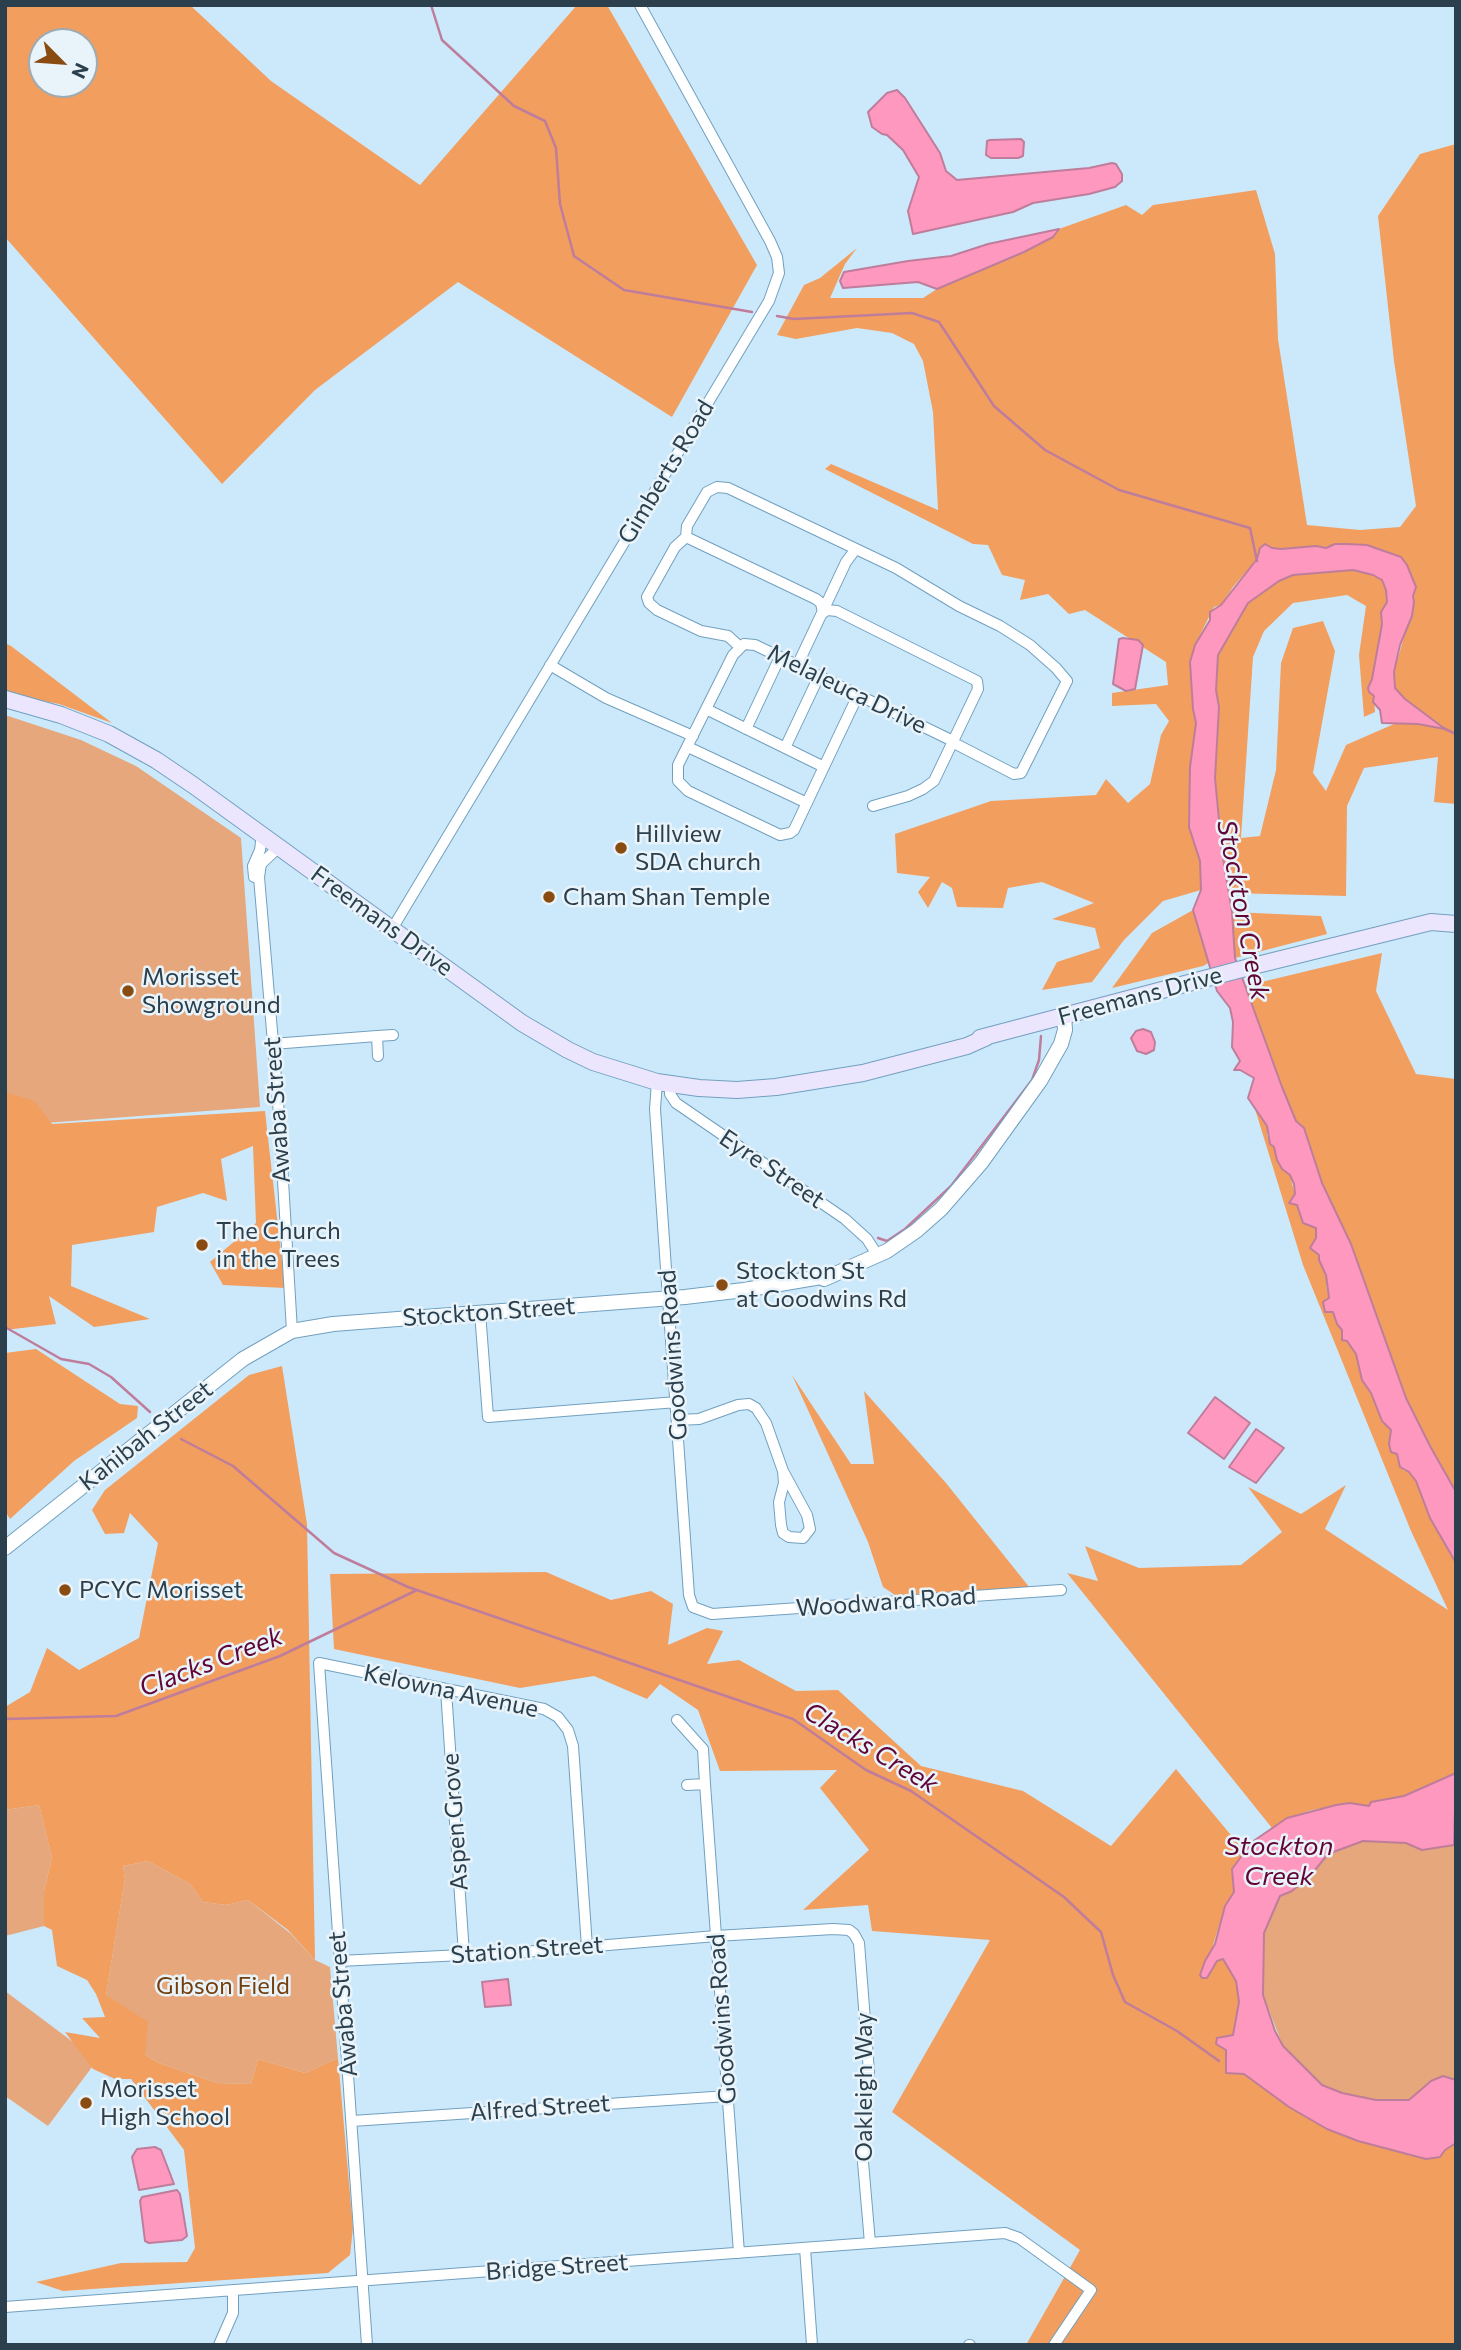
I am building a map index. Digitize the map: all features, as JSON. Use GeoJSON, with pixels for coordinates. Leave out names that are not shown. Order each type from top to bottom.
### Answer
{"type":"FeatureCollection","features":[{"type":"Feature","properties":{"kind":"main road","name":"Freemans Drive"},"geometry":{"type":"LineString","coordinates":[[5,699],[61,715],[109,734],[193,785],[547,1038],[593,1062],[663,1083],[726,1090],[776,1087],[863,1073],[1257,965],[1431,922],[1456,924]]}},
{"type":"Feature","properties":{"kind":"street","name":"Gimberts Road"},"geometry":{"type":"LineString","coordinates":[[392,929],[769,301],[779,273],[771,241],[640,5]]}},
{"type":"Feature","properties":{"kind":"street"},"geometry":{"type":"LineString","coordinates":[[797,666],[823,613],[846,562],[855,550],[728,488],[717,486],[707,492],[687,526],[686,537],[816,599],[821,603],[823,613]]}},
{"type":"Feature","properties":{"kind":"street","name":"Melaleuca Drive"},"geometry":{"type":"LineString","coordinates":[[686,537],[675,547],[648,592],[649,603],[701,631],[728,636],[740,647],[744,644],[755,645],[1014,774],[1021,773],[1067,681],[1056,668],[1015,635],[930,590],[896,568],[855,550]]}},
{"type":"Feature","properties":{"kind":"street"},"geometry":{"type":"LineString","coordinates":[[823,613],[827,610],[837,611],[977,681],[978,689],[930,785],[908,796],[873,806]]}},
{"type":"Feature","properties":{"kind":"street"},"geometry":{"type":"LineString","coordinates":[[740,647],[733,655],[690,741],[677,770],[678,781],[688,791],[780,835],[790,834],[858,695]]}},
{"type":"Feature","properties":{"kind":"street"},"geometry":{"type":"LineString","coordinates":[[746,729],[780,657]]}},
{"type":"Feature","properties":{"kind":"street"},"geometry":{"type":"LineString","coordinates":[[550,665],[606,698],[807,803]]}},
{"type":"Feature","properties":{"kind":"street"},"geometry":{"type":"LineString","coordinates":[[785,748],[819,676]]}},
{"type":"Feature","properties":{"kind":"street"},"geometry":{"type":"LineString","coordinates":[[706,709],[824,767]]}},
{"type":"Feature","properties":{"kind":"street","name":"Awaba Street"},"geometry":{"type":"LineString","coordinates":[[259,889],[253,866],[260,850],[262,834]]}},
{"type":"Feature","properties":{"kind":"street","name":"Awaba Street"},"geometry":{"type":"LineString","coordinates":[[279,847],[261,864],[258,877],[292,1331]]}},
{"type":"Feature","properties":{"kind":"street","name":"Stockton Street"},"geometry":{"type":"LineString","coordinates":[[292,1331],[333,1324],[685,1297],[833,1275],[878,1255],[916,1231],[941,1209],[981,1163],[1053,1059],[1065,1030],[1064,1016]]}},
{"type":"Feature","properties":{"kind":"street"},"geometry":{"type":"LineString","coordinates":[[272,1044],[393,1035]]}},
{"type":"Feature","properties":{"kind":"street"},"geometry":{"type":"LineString","coordinates":[[377,1036],[378,1056]]}},
{"type":"Feature","properties":{"kind":"street","name":"Eyre Street"},"geometry":{"type":"LineString","coordinates":[[663,1083],[676,1103],[845,1219],[867,1239],[878,1255]]}},
{"type":"Feature","properties":{"kind":"street","name":"Goodwins Road"},"geometry":{"type":"LineString","coordinates":[[663,1083],[655,1108],[689,1595],[693,1607],[712,1614]]}},
{"type":"Feature","properties":{"kind":"street"},"geometry":{"type":"LineString","coordinates":[[480,1312],[488,1417],[677,1402]]}},
{"type":"Feature","properties":{"kind":"street","name":"Kahibah Street"},"geometry":{"type":"LineString","coordinates":[[5,1548],[243,1359],[292,1331]]}},
{"type":"Feature","properties":{"kind":"street"},"geometry":{"type":"LineString","coordinates":[[678,1420],[699,1419],[737,1405],[749,1404],[756,1408],[766,1423],[783,1471],[807,1514],[810,1529],[803,1538],[789,1537],[783,1533],[780,1525],[779,1502],[784,1483],[783,1471]]}},
{"type":"Feature","properties":{"kind":"street","name":"Woodward Road"},"geometry":{"type":"LineString","coordinates":[[712,1614],[1061,1590]]}},
{"type":"Feature","properties":{"kind":"street","name":"Awaba Street"},"geometry":{"type":"LineString","coordinates":[[318,1663],[367,2345]]}},
{"type":"Feature","properties":{"kind":"street","name":"Kelowna Avenue"},"geometry":{"type":"LineString","coordinates":[[318,1663],[544,1709],[558,1717],[568,1730],[573,1746],[587,1947]]}},
{"type":"Feature","properties":{"kind":"street","name":"Aspen Grove"},"geometry":{"type":"LineString","coordinates":[[446,1690],[464,1954]]}},
{"type":"Feature","properties":{"kind":"street","name":"Goodwins Road"},"geometry":{"type":"LineString","coordinates":[[677,1720],[703,1749],[739,2253]]}},
{"type":"Feature","properties":{"kind":"street"},"geometry":{"type":"LineString","coordinates":[[687,1785],[705,1784]]}},
{"type":"Feature","properties":{"kind":"street","name":"Station Street"},"geometry":{"type":"LineString","coordinates":[[338,1961],[833,1929],[849,1930],[854,1934]]}},
{"type":"Feature","properties":{"kind":"street","name":"Oakleigh Way"},"geometry":{"type":"LineString","coordinates":[[854,1934],[859,1944],[869,2072],[863,2162],[870,2242]]}},
{"type":"Feature","properties":{"kind":"street","name":"Alfred Street"},"geometry":{"type":"LineString","coordinates":[[352,2121],[729,2096]]}},
{"type":"Feature","properties":{"kind":"street","name":"Bridge Street"},"geometry":{"type":"LineString","coordinates":[[5,2307],[1005,2233],[1019,2238],[1091,2290],[1054,2345]]}},
{"type":"Feature","properties":{"kind":"street"},"geometry":{"type":"LineString","coordinates":[[805,2248],[812,2345]]}},
{"type":"Feature","properties":{"kind":"street"},"geometry":{"type":"LineString","coordinates":[[219,2345],[233,2313],[233,2290]]}},
{"type":"Feature","properties":{"kind":"green space","name":"Morisset Showground"},"geometry":{"type":"Polygon","coordinates":[[[5,715],[81,740],[136,766],[241,838],[260,1107],[5,1126],[5,715]]]}},
{"type":"Feature","properties":{"kind":"green space"},"geometry":{"type":"Polygon","coordinates":[[[39,1805],[52,1858],[44,1891],[44,1926],[5,1936],[5,1810],[39,1805]]]}},
{"type":"Feature","properties":{"kind":"green space"},"geometry":{"type":"Polygon","coordinates":[[[1363,1841],[1406,1843],[1422,1850],[1456,1843],[1456,2080],[1442,2076],[1431,2081],[1409,2100],[1376,2100],[1342,2093],[1322,2085],[1283,2046],[1263,1995],[1264,1933],[1280,1896],[1292,1891],[1311,1875],[1328,1854],[1363,1841]]]}},
{"type":"Feature","properties":{"kind":"green space","name":"Gibson Field"},"geometry":{"type":"Polygon","coordinates":[[[148,1861],[190,1884],[203,1902],[226,1905],[248,1900],[290,1933],[315,1960],[330,1967],[338,2058],[305,2073],[258,2059],[251,2084],[217,2083],[159,2063],[145,2055],[106,1995],[125,1879],[123,1866],[148,1861]]]}},
{"type":"Feature","properties":{"kind":"green space"},"geometry":{"type":"Polygon","coordinates":[[[5,1991],[85,2051],[95,2063],[48,2126],[5,2096],[5,1991]]]}},
{"type":"Feature","properties":{"kind":"shaded area"},"geometry":{"type":"Polygon","coordinates":[[[5,5],[190,5],[271,81],[420,185],[577,5],[607,5],[757,265],[672,417],[458,282],[315,390],[222,484],[5,237],[5,5]]]}},
{"type":"Feature","properties":{"kind":"shaded area"},"geometry":{"type":"Polygon","coordinates":[[[1456,144],[1456,804],[1434,802],[1438,757],[1364,768],[1347,806],[1346,896],[1230,893],[1222,852],[1215,778],[1219,707],[1216,690],[1218,655],[1248,603],[1279,581],[1293,575],[1353,570],[1382,580],[1387,602],[1381,612],[1382,624],[1368,688],[1374,696],[1375,712],[1364,717],[1359,655],[1366,606],[1347,595],[1293,603],[1264,631],[1253,657],[1241,838],[1260,836],[1276,770],[1281,663],[1293,628],[1323,621],[1335,651],[1313,773],[1326,791],[1346,745],[1394,724],[1443,728],[1395,688],[1394,672],[1414,602],[1413,578],[1401,557],[1367,545],[1260,548],[1257,559],[1221,605],[1214,607],[1195,645],[1190,662],[1196,723],[1190,767],[1189,827],[1200,861],[1201,890],[1163,901],[1124,940],[1092,982],[1042,990],[1057,962],[1100,948],[1095,928],[1052,919],[1094,903],[1042,882],[1008,888],[1003,908],[957,907],[952,888],[942,882],[928,908],[918,892],[930,877],[897,873],[895,834],[991,801],[1096,795],[1106,779],[1128,803],[1150,784],[1161,735],[1169,721],[1156,704],[1112,706],[1112,693],[1168,685],[1166,662],[1085,610],[1069,614],[1048,594],[1020,600],[1025,580],[1002,575],[988,545],[973,544],[825,469],[831,464],[938,510],[933,412],[923,361],[914,344],[892,333],[857,328],[796,339],[777,335],[804,285],[820,278],[857,248],[845,264],[830,298],[923,298],[937,289],[1042,243],[1053,237],[1059,229],[1126,205],[1142,215],[1153,205],[1256,190],[1275,254],[1278,339],[1307,525],[1360,530],[1400,527],[1416,506],[1394,361],[1378,216],[1420,154],[1456,144]]]}},
{"type":"Feature","properties":{"kind":"shaded area"},"geometry":{"type":"Polygon","coordinates":[[[5,643],[112,723],[59,704],[5,694],[5,643]]]}},
{"type":"Feature","properties":{"kind":"shaded area"},"geometry":{"type":"Polygon","coordinates":[[[1193,910],[1210,962],[1112,988],[1152,933],[1193,910]]]}},
{"type":"Feature","properties":{"kind":"shaded area"},"geometry":{"type":"Polygon","coordinates":[[[1232,912],[1321,916],[1327,934],[1235,958],[1232,912]]]}},
{"type":"Feature","properties":{"kind":"shaded area"},"geometry":{"type":"Polygon","coordinates":[[[1382,953],[1376,991],[1416,1074],[1456,1079],[1456,1492],[1406,1398],[1351,1244],[1322,1183],[1304,1128],[1296,1121],[1282,1087],[1245,986],[1382,953]]]}},
{"type":"Feature","properties":{"kind":"shaded area"},"geometry":{"type":"Polygon","coordinates":[[[5,1092],[34,1101],[52,1124],[265,1111],[285,1288],[223,1285],[210,1262],[256,1223],[253,1146],[221,1159],[227,1201],[203,1193],[157,1207],[154,1232],[72,1245],[71,1286],[150,1319],[94,1327],[49,1296],[56,1324],[5,1330],[5,1092]]]}},
{"type":"Feature","properties":{"kind":"shaded area"},"geometry":{"type":"Polygon","coordinates":[[[1255,1109],[1267,1126],[1267,1135],[1270,1144],[1274,1146],[1277,1160],[1282,1169],[1290,1175],[1302,1215],[1316,1228],[1319,1260],[1326,1275],[1327,1291],[1337,1324],[1356,1354],[1362,1380],[1371,1393],[1382,1421],[1391,1430],[1389,1444],[1397,1454],[1403,1470],[1409,1472],[1416,1481],[1430,1518],[1456,1563],[1456,1773],[1404,1796],[1369,1806],[1350,1803],[1312,1810],[1287,1818],[1272,1828],[1067,1573],[1098,1581],[1085,1546],[1139,1568],[1241,1565],[1282,1532],[1248,1487],[1301,1514],[1346,1485],[1325,1529],[1448,1610],[1411,1531],[1303,1265],[1255,1109]]]}},
{"type":"Feature","properties":{"kind":"shaded area"},"geometry":{"type":"Polygon","coordinates":[[[36,1349],[120,1404],[138,1406],[137,1418],[74,1461],[10,1519],[5,1511],[5,1353],[36,1349]]]}},
{"type":"Feature","properties":{"kind":"shaded area"},"geometry":{"type":"Polygon","coordinates":[[[282,1366],[307,1524],[315,1960],[288,1930],[248,1900],[226,1905],[203,1902],[190,1884],[148,1861],[123,1866],[125,1879],[106,1995],[148,2022],[145,2055],[159,2063],[217,2083],[251,2084],[258,2059],[305,2073],[338,2058],[353,2228],[350,2255],[328,2273],[63,2291],[36,2282],[121,2263],[187,2262],[195,2248],[184,2150],[131,2079],[115,2079],[93,2069],[65,2032],[100,2038],[82,2018],[105,2017],[87,1980],[57,1966],[52,1930],[44,1926],[44,1891],[52,1858],[39,1805],[5,1810],[5,1707],[30,1692],[47,1648],[79,1670],[139,1638],[158,1543],[130,1513],[124,1533],[105,1534],[92,1510],[105,1490],[249,1375],[282,1366]]]}},
{"type":"Feature","properties":{"kind":"shaded area"},"geometry":{"type":"Polygon","coordinates":[[[792,1375],[851,1464],[874,1464],[864,1391],[946,1483],[1030,1588],[895,1595],[883,1587],[868,1542],[792,1375]]]}},
{"type":"Feature","properties":{"kind":"shaded area"},"geometry":{"type":"Polygon","coordinates":[[[546,1572],[611,1600],[651,1591],[673,1604],[668,1645],[707,1628],[723,1631],[707,1664],[739,1660],[796,1691],[838,1690],[921,1766],[1023,1791],[1111,1846],[1176,1769],[1245,1852],[1232,1869],[1234,1892],[1225,1906],[1211,1952],[1212,1971],[1217,1961],[1223,1959],[1228,1965],[1236,1981],[1239,2002],[1233,2035],[1223,2036],[1227,2073],[1244,2074],[1289,2107],[1358,2141],[1445,2150],[1456,2143],[1456,2345],[1026,2345],[1080,2250],[892,2112],[990,1940],[872,1931],[868,1905],[803,1910],[869,1850],[820,1788],[837,1770],[720,1771],[698,1710],[660,1684],[647,1699],[594,1676],[520,1688],[334,1649],[330,1574],[546,1572]]]}},
{"type":"Feature","properties":{"kind":"water"},"geometry":{"type":"Polygon","coordinates":[[[897,90],[940,153],[946,171],[957,180],[1089,168],[1112,163],[1116,164],[1122,174],[1122,181],[1115,187],[1089,194],[1033,203],[1013,212],[913,234],[908,211],[919,177],[903,150],[887,135],[872,127],[868,112],[887,93],[897,90]]]}},
{"type":"Feature","properties":{"kind":"water"},"geometry":{"type":"Polygon","coordinates":[[[1021,139],[1024,142],[1023,156],[991,158],[986,155],[987,141],[1021,139]]]}},
{"type":"Feature","properties":{"kind":"water"},"geometry":{"type":"Polygon","coordinates":[[[1059,229],[1053,237],[1024,252],[937,289],[918,282],[843,288],[840,281],[844,272],[951,256],[988,244],[1059,229]]]}},
{"type":"Feature","properties":{"kind":"water","name":"Stockton Creek"},"geometry":{"type":"Polygon","coordinates":[[[1265,544],[1281,549],[1316,546],[1326,548],[1335,544],[1367,545],[1401,557],[1416,587],[1412,616],[1400,645],[1394,672],[1395,688],[1405,699],[1445,729],[1418,724],[1382,723],[1380,710],[1373,702],[1374,696],[1368,688],[1382,624],[1381,612],[1387,602],[1382,580],[1373,575],[1353,570],[1293,575],[1279,581],[1248,603],[1218,655],[1216,690],[1219,707],[1215,778],[1235,958],[1282,1087],[1296,1121],[1304,1128],[1322,1183],[1351,1244],[1406,1398],[1456,1492],[1456,1563],[1430,1518],[1416,1481],[1409,1472],[1400,1467],[1397,1454],[1391,1452],[1391,1430],[1382,1421],[1371,1393],[1362,1380],[1356,1354],[1347,1341],[1342,1340],[1342,1330],[1333,1312],[1325,1312],[1323,1302],[1329,1298],[1326,1275],[1319,1255],[1310,1248],[1316,1238],[1316,1228],[1303,1223],[1297,1205],[1289,1203],[1295,1194],[1294,1184],[1277,1160],[1274,1147],[1270,1144],[1267,1126],[1248,1098],[1254,1078],[1240,1070],[1234,1070],[1240,1061],[1232,1047],[1233,1022],[1230,1008],[1217,991],[1193,910],[1201,890],[1200,861],[1189,827],[1190,767],[1196,723],[1190,662],[1195,645],[1210,620],[1210,612],[1221,605],[1257,559],[1260,548],[1265,544]]]}},
{"type":"Feature","properties":{"kind":"water"},"geometry":{"type":"Polygon","coordinates":[[[1119,639],[1138,640],[1143,645],[1135,689],[1126,691],[1113,684],[1119,639]]]}},
{"type":"Feature","properties":{"kind":"water"},"geometry":{"type":"Polygon","coordinates":[[[1143,1029],[1151,1032],[1155,1042],[1154,1050],[1146,1054],[1137,1051],[1131,1038],[1136,1031],[1143,1029]]]}},
{"type":"Feature","properties":{"kind":"water"},"geometry":{"type":"Polygon","coordinates":[[[1215,1397],[1250,1423],[1224,1459],[1188,1433],[1215,1397]]]}},
{"type":"Feature","properties":{"kind":"water"},"geometry":{"type":"Polygon","coordinates":[[[1256,1429],[1284,1448],[1256,1483],[1229,1467],[1256,1429]]]}},
{"type":"Feature","properties":{"kind":"water","name":"Stockton Creek"},"geometry":{"type":"Polygon","coordinates":[[[1456,1773],[1454,1845],[1422,1850],[1406,1843],[1363,1841],[1328,1854],[1311,1875],[1292,1891],[1280,1896],[1264,1933],[1263,1995],[1275,2031],[1283,2046],[1322,2085],[1342,2093],[1376,2100],[1409,2100],[1431,2081],[1443,2076],[1456,2080],[1456,2143],[1440,2157],[1426,2159],[1358,2141],[1327,2129],[1289,2107],[1244,2074],[1226,2073],[1226,2050],[1216,2044],[1217,2038],[1233,2035],[1239,2002],[1236,1981],[1223,1959],[1217,1961],[1207,1978],[1200,1975],[1215,1944],[1225,1906],[1234,1892],[1232,1869],[1252,1842],[1287,1818],[1336,1805],[1350,1803],[1369,1806],[1371,1802],[1404,1796],[1456,1773]]]}},
{"type":"Feature","properties":{"kind":"water"},"geometry":{"type":"Polygon","coordinates":[[[508,1979],[511,2005],[485,2007],[482,1982],[508,1979]]]}},
{"type":"Feature","properties":{"kind":"water"},"geometry":{"type":"Polygon","coordinates":[[[155,2147],[161,2150],[174,2184],[139,2190],[132,2157],[137,2149],[155,2147]]]}},
{"type":"Feature","properties":{"kind":"water"},"geometry":{"type":"Polygon","coordinates":[[[177,2190],[187,2236],[182,2240],[149,2243],[145,2241],[140,2201],[142,2197],[177,2190]]]}},
{"type":"Feature","properties":{"kind":"waterway"},"geometry":{"type":"LineString","coordinates":[[431,5],[442,40],[514,106],[545,121],[556,148],[560,204],[574,256],[624,290],[752,312]]}},
{"type":"Feature","properties":{"kind":"waterway"},"geometry":{"type":"LineString","coordinates":[[777,316],[794,319],[912,313],[939,322],[994,406],[1045,450],[1119,490],[1250,528],[1257,561]]}},
{"type":"Feature","properties":{"kind":"waterway","name":"Stockton Creek"},"geometry":{"type":"LineString","coordinates":[[1443,728],[1456,734]]}},
{"type":"Feature","properties":{"kind":"waterway"},"geometry":{"type":"LineString","coordinates":[[878,1238],[887,1241],[905,1229],[951,1186],[1032,1080],[1039,1060],[1041,1036]]}},
{"type":"Feature","properties":{"kind":"waterway","name":"Clacks Creek"},"geometry":{"type":"LineString","coordinates":[[5,1327],[61,1359],[89,1364],[111,1377],[150,1412]]}},
{"type":"Feature","properties":{"kind":"waterway","name":"Clacks Creek"},"geometry":{"type":"LineString","coordinates":[[181,1439],[233,1466],[334,1553],[408,1587],[793,1719],[866,1770],[911,1791],[1064,1897],[1101,1932],[1113,1975],[1125,2002],[1177,2031],[1219,2061]]}},
{"type":"Feature","properties":{"kind":"waterway","name":"Clacks Creek"},"geometry":{"type":"LineString","coordinates":[[5,1719],[116,1716],[280,1656],[417,1590]]}},
{"type":"Feature","properties":{"kind":"place","name":"Hillview SDA church"},"geometry":{"type":"Point","coordinates":[621,848]}},
{"type":"Feature","properties":{"kind":"place","name":"Cham Shan Temple"},"geometry":{"type":"Point","coordinates":[549,897]}},
{"type":"Feature","properties":{"kind":"place","name":"Morisset Showground"},"geometry":{"type":"Point","coordinates":[128,991]}},
{"type":"Feature","properties":{"kind":"place","name":"The Church in the Trees"},"geometry":{"type":"Point","coordinates":[202,1245]}},
{"type":"Feature","properties":{"kind":"place","name":"Stockton St at Goodwins Rd"},"geometry":{"type":"Point","coordinates":[722,1285]}},
{"type":"Feature","properties":{"kind":"place","name":"PCYC Morisset"},"geometry":{"type":"Point","coordinates":[65,1590]}},
{"type":"Feature","properties":{"kind":"place","name":"Morisset High School"},"geometry":{"type":"Point","coordinates":[86,2103]}}]}
